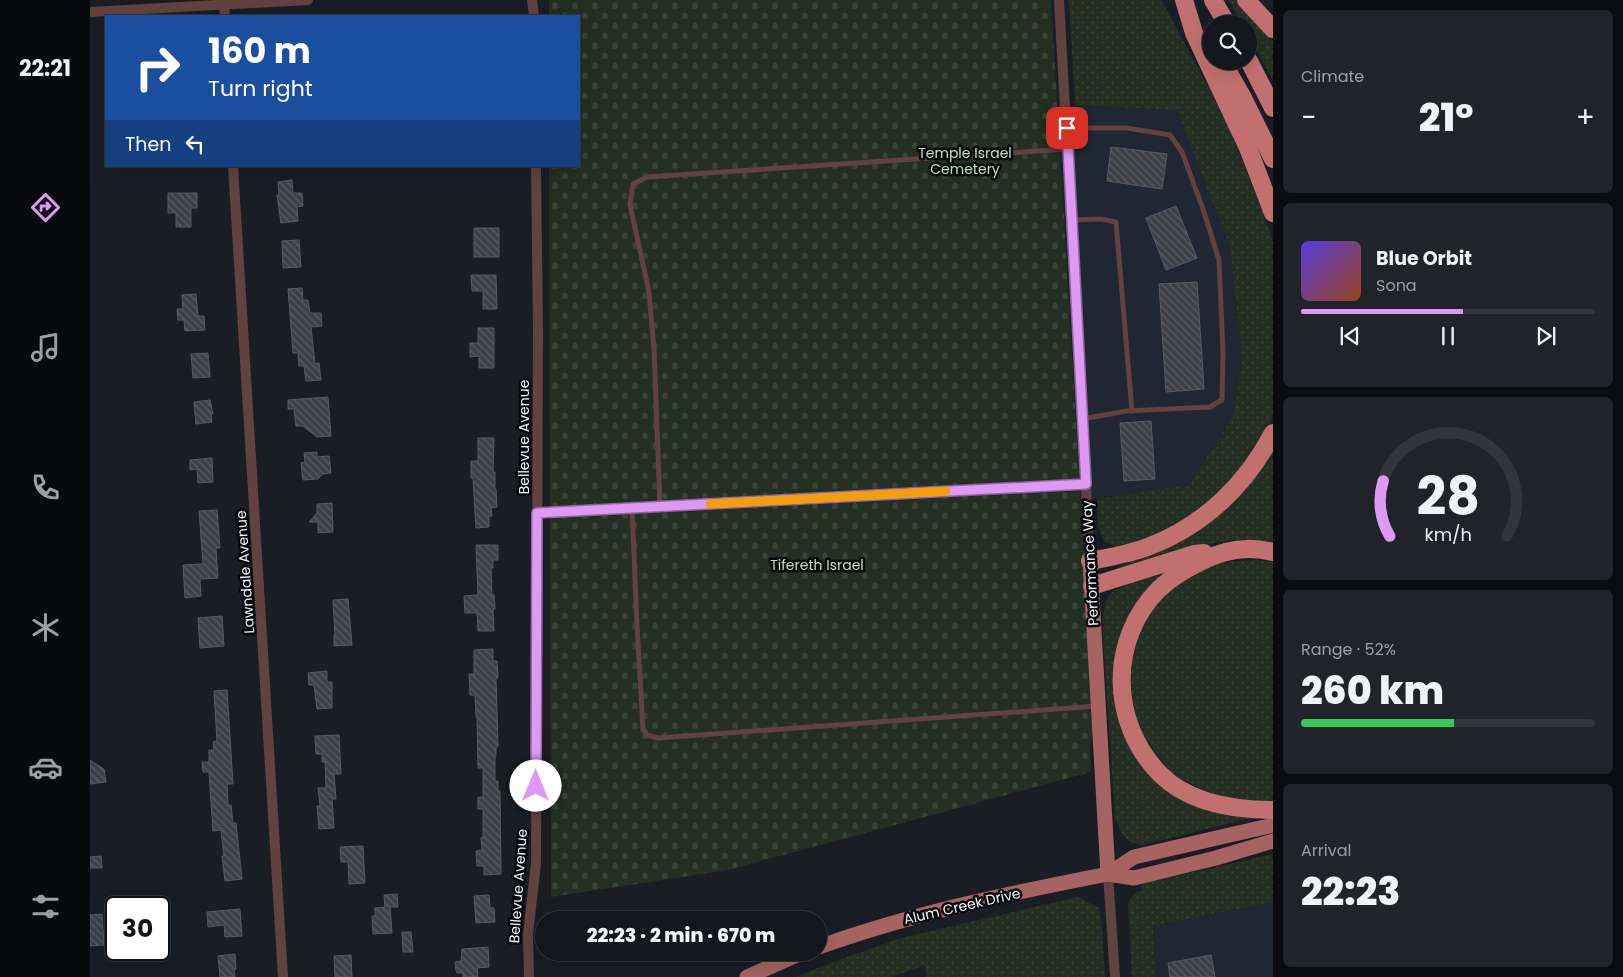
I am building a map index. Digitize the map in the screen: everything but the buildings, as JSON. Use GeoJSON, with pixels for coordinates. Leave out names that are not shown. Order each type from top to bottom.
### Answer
{"type":"FeatureCollection","features":[{"type":"Feature","properties":{"kind":"highway"},"geometry":{"type":"LineString","coordinates":[[1185,0],[1202,27]]}},
{"type":"Feature","properties":{"kind":"highway"},"geometry":{"type":"LineString","coordinates":[[1185,0],[1194,33],[1248,148],[1273,213]]}},
{"type":"Feature","properties":{"kind":"highway"},"geometry":{"type":"LineString","coordinates":[[1213,0],[1222,15]]}},
{"type":"Feature","properties":{"kind":"highway"},"geometry":{"type":"LineString","coordinates":[[1246,0],[1273,29]]}},
{"type":"Feature","properties":{"kind":"highway"},"geometry":{"type":"LineString","coordinates":[[1227,70],[1273,159]]}},
{"type":"Feature","properties":{"kind":"highway"},"geometry":{"type":"LineString","coordinates":[[1254,70],[1273,108]]}},
{"type":"Feature","properties":{"kind":"highway"},"geometry":{"type":"LineString","coordinates":[[1090,560],[1121,555],[1150,546],[1188,528],[1217,506],[1248,474],[1273,433]]}},
{"type":"Feature","properties":{"kind":"highway"},"geometry":{"type":"LineString","coordinates":[[1092,586],[1194,554],[1246,548],[1273,552]]}},
{"type":"Feature","properties":{"kind":"highway"},"geometry":{"type":"LineString","coordinates":[[1228,550],[1210,557],[1175,576],[1159,590],[1146,606],[1134,624],[1125,649],[1121,674],[1123,701],[1129,726],[1143,752],[1160,774],[1173,784],[1210,803],[1244,809],[1273,810]]}},
{"type":"Feature","properties":{"kind":"main road","name":"Performance Way"},"geometry":{"type":"LineString","coordinates":[[1090,560],[1108,874]]}},
{"type":"Feature","properties":{"kind":"main road","name":"Alum Creek Drive"},"geometry":{"type":"LineString","coordinates":[[827,944],[938,911],[1108,874],[1134,857],[1273,824]]}},
{"type":"Feature","properties":{"kind":"main road","name":"Alum Creek Drive"},"geometry":{"type":"LineString","coordinates":[[1108,874],[1134,878],[1216,858],[1273,841]]}},
{"type":"Feature","properties":{"kind":"main road"},"geometry":{"type":"LineString","coordinates":[[747,977],[783,961]]}},
{"type":"Feature","properties":{"kind":"street"},"geometry":{"type":"LineString","coordinates":[[90,12],[308,0]]}},
{"type":"Feature","properties":{"kind":"street"},"geometry":{"type":"LineString","coordinates":[[532,0],[534,15]]}},
{"type":"Feature","properties":{"kind":"street","name":"Performance Way"},"geometry":{"type":"LineString","coordinates":[[1059,0],[1090,560]]}},
{"type":"Feature","properties":{"kind":"street"},"geometry":{"type":"LineString","coordinates":[[224,4],[225,15]]}},
{"type":"Feature","properties":{"kind":"street","name":"Lawndale Avenue"},"geometry":{"type":"LineString","coordinates":[[233,167],[283,977]]}},
{"type":"Feature","properties":{"kind":"street","name":"Bellevue Avenue"},"geometry":{"type":"LineString","coordinates":[[529,977],[528,934],[536,864],[538,331],[536,167]]}},
{"type":"Feature","properties":{"kind":"street","name":"Performance Way"},"geometry":{"type":"LineString","coordinates":[[1108,874],[1115,977]]}},
{"type":"Feature","properties":{"kind":"lane"},"geometry":{"type":"LineString","coordinates":[[1067,128],[1127,128],[1170,135],[1182,152],[1219,260],[1223,352],[1222,400],[1210,406],[1132,411],[1082,420]]}},
{"type":"Feature","properties":{"kind":"lane"},"geometry":{"type":"LineString","coordinates":[[660,506],[650,292],[630,205],[633,184],[647,177],[1068,149]]}},
{"type":"Feature","properties":{"kind":"lane"},"geometry":{"type":"LineString","coordinates":[[1072,220],[1101,219],[1116,222],[1132,411]]}},
{"type":"Feature","properties":{"kind":"lane"},"geometry":{"type":"LineString","coordinates":[[537,513],[1086,484]]}},
{"type":"Feature","properties":{"kind":"lane"},"geometry":{"type":"LineString","coordinates":[[632,508],[643,729],[647,735],[658,738],[1098,706]]}},
{"type":"Feature","properties":{"kind":"shaded area"},"geometry":{"type":"Polygon","coordinates":[[[1058,105],[1177,109],[1230,248],[1242,360],[1233,415],[1190,484],[1097,499],[1081,498],[1058,105]]]}},
{"type":"Feature","properties":{"kind":"shaded area"},"geometry":{"type":"Polygon","coordinates":[[[1273,902],[1273,977],[1156,977],[1153,926],[1273,902]]]}},
{"type":"Feature","properties":{"kind":"green space","name":"Tifereth Israel"},"geometry":{"type":"Polygon","coordinates":[[[549,0],[1051,0],[1094,724],[1090,746],[1091,772],[728,870],[551,897],[549,167],[580,167],[580,15],[549,15],[549,0]]]}},
{"type":"Feature","properties":{"kind":"green space"},"geometry":{"type":"Polygon","coordinates":[[[1069,0],[1161,0],[1224,115],[1264,214],[1273,242],[1273,414],[1268,428],[1244,468],[1216,498],[1194,514],[1131,546],[1117,548],[1104,541],[1098,526],[1097,499],[1190,484],[1233,415],[1242,360],[1230,248],[1177,110],[1075,105],[1069,0]]]}},
{"type":"Feature","properties":{"kind":"green space"},"geometry":{"type":"Polygon","coordinates":[[[1228,0],[1238,0],[1251,15],[1237,15],[1228,0]]]}},
{"type":"Feature","properties":{"kind":"green space"},"geometry":{"type":"Polygon","coordinates":[[[1257,22],[1273,40],[1273,81],[1257,51],[1257,22]]]}},
{"type":"Feature","properties":{"kind":"green space"},"geometry":{"type":"Polygon","coordinates":[[[1273,447],[1273,542],[1234,540],[1214,543],[1195,547],[1120,571],[1113,570],[1180,539],[1273,447]]]}},
{"type":"Feature","properties":{"kind":"green space"},"geometry":{"type":"Polygon","coordinates":[[[1257,560],[1273,562],[1273,803],[1238,799],[1207,792],[1173,773],[1162,762],[1141,732],[1135,717],[1131,695],[1130,673],[1133,651],[1140,631],[1164,595],[1181,580],[1208,566],[1228,562],[1257,560]]]}},
{"type":"Feature","properties":{"kind":"green space"},"geometry":{"type":"Polygon","coordinates":[[[1170,570],[1133,614],[1124,728],[1208,807],[1251,818],[1142,845],[1131,842],[1124,836],[1115,818],[1103,616],[1106,601],[1112,592],[1127,584],[1170,570]]]}},
{"type":"Feature","properties":{"kind":"green space"},"geometry":{"type":"Polygon","coordinates":[[[1273,854],[1273,902],[1153,926],[1156,977],[1132,977],[1128,902],[1134,893],[1142,890],[1141,884],[1273,854]]]}},
{"type":"Feature","properties":{"kind":"green space"},"geometry":{"type":"Polygon","coordinates":[[[1078,897],[1099,908],[1102,925],[1105,977],[926,977],[925,965],[892,977],[796,977],[901,938],[1078,897]]]}},
{"type":"Feature","properties":{"kind":"slow traffic"},"geometry":{"type":"LineString","coordinates":[[710,504],[946,491]]}},
{"type":"Feature","properties":{"kind":"route"},"geometry":{"type":"LineString","coordinates":[[536,786],[537,513],[1086,484],[1067,128]]}},
{"type":"Feature","properties":{"kind":"park label","name":"Temple Israel Cemetery"},"geometry":{"type":"Point","coordinates":[965,162]}}]}
